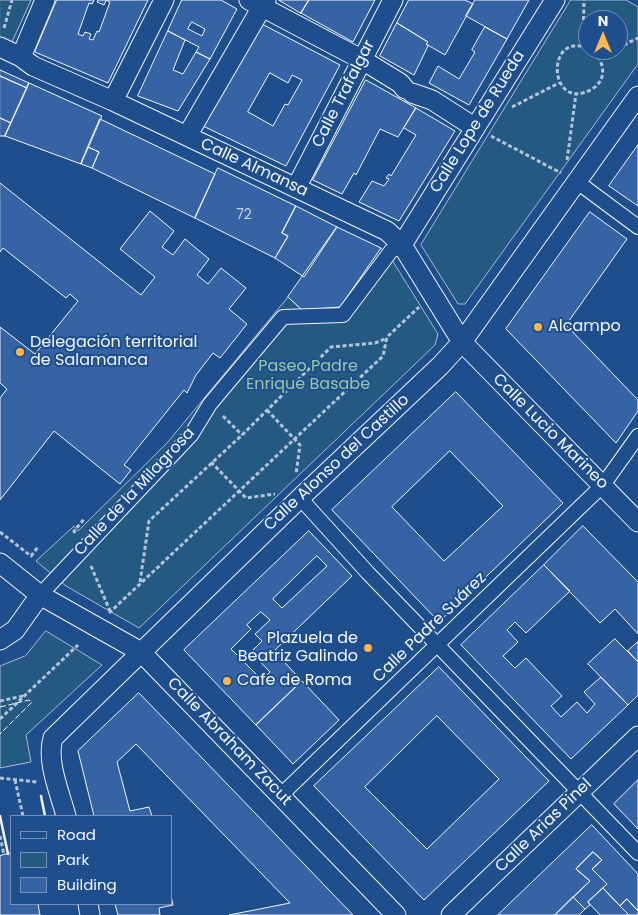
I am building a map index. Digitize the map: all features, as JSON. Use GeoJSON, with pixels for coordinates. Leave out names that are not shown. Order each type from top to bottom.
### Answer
{"type":"FeatureCollection","features":[{"type":"Feature","properties":{"kind":"street"},"geometry":{"type":"LineString","coordinates":[[21,57],[45,0]]}},
{"type":"Feature","properties":{"kind":"street"},"geometry":{"type":"LineString","coordinates":[[113,101],[164,0]]}},
{"type":"Feature","properties":{"kind":"street","name":"Calle Trafalgar"},"geometry":{"type":"LineString","coordinates":[[296,188],[393,0]]}},
{"type":"Feature","properties":{"kind":"street","name":"Calle Lope de Rueda"},"geometry":{"type":"LineString","coordinates":[[402,245],[480,130],[555,0]]}},
{"type":"Feature","properties":{"kind":"street"},"geometry":{"type":"LineString","coordinates":[[187,136],[259,2],[361,60],[408,91],[432,100],[480,130]]}},
{"type":"Feature","properties":{"kind":"street","name":"Calle Almansa"},"geometry":{"type":"LineString","coordinates":[[0,42],[33,66],[113,101],[387,231],[402,245],[462,342]]}},
{"type":"Feature","properties":{"kind":"street","name":"Calle Alonso del Castillo"},"geometry":{"type":"LineString","coordinates":[[66,815],[52,759],[50,747],[52,738],[300,498],[440,366],[462,342],[570,177],[638,96]]}},
{"type":"Feature","properties":{"kind":"street"},"geometry":{"type":"LineString","coordinates":[[570,177],[638,226]]}},
{"type":"Feature","properties":{"kind":"street","name":"Calle de la Milagrosa"},"geometry":{"type":"LineString","coordinates":[[0,640],[15,630],[40,595],[191,435],[210,404],[283,317],[343,315],[391,251],[402,245]]}},
{"type":"Feature","properties":{"kind":"street","name":"Calle Lucio Marineo"},"geometry":{"type":"LineString","coordinates":[[462,342],[638,522]]}},
{"type":"Feature","properties":{"kind":"street","name":"Calle Padre Suárez"},"geometry":{"type":"LineString","coordinates":[[280,796],[603,485],[638,436]]}},
{"type":"Feature","properties":{"kind":"street"},"geometry":{"type":"LineString","coordinates":[[300,498],[638,853]]}},
{"type":"Feature","properties":{"kind":"street","name":"Calle Abraham Zacut"},"geometry":{"type":"LineString","coordinates":[[0,563],[40,595],[141,652],[396,915]]}},
{"type":"Feature","properties":{"kind":"street","name":"Calle Arias Pinel"},"geometry":{"type":"LineString","coordinates":[[451,915],[638,736]]}},
{"type":"Feature","properties":{"kind":"path"},"geometry":{"type":"LineString","coordinates":[[0,42],[12,0]]}},
{"type":"Feature","properties":{"kind":"path"},"geometry":{"type":"LineString","coordinates":[[578,46],[572,47],[563,52],[557,62],[556,72],[559,83],[567,90],[576,94],[591,90],[602,79],[603,68],[601,60]]}},
{"type":"Feature","properties":{"kind":"path"},"geometry":{"type":"LineString","coordinates":[[504,111],[559,83]]}},
{"type":"Feature","properties":{"kind":"path"},"geometry":{"type":"LineString","coordinates":[[567,161],[576,94]]}},
{"type":"Feature","properties":{"kind":"path"},"geometry":{"type":"LineString","coordinates":[[480,130],[570,177]]}},
{"type":"Feature","properties":{"kind":"path"},"geometry":{"type":"LineString","coordinates":[[140,584],[149,521],[242,435],[331,347],[375,343],[388,337],[424,302]]}},
{"type":"Feature","properties":{"kind":"path"},"geometry":{"type":"LineString","coordinates":[[107,615],[383,356],[388,337]]}},
{"type":"Feature","properties":{"kind":"path"},"geometry":{"type":"LineString","coordinates":[[267,410],[300,445],[295,477]]}},
{"type":"Feature","properties":{"kind":"path"},"geometry":{"type":"LineString","coordinates":[[224,417],[242,435]]}},
{"type":"Feature","properties":{"kind":"path"},"geometry":{"type":"LineString","coordinates":[[211,462],[238,492],[246,498],[278,494]]}},
{"type":"Feature","properties":{"kind":"path"},"geometry":{"type":"LineString","coordinates":[[85,518],[74,531],[84,548],[110,612]]}},
{"type":"Feature","properties":{"kind":"path"},"geometry":{"type":"LineString","coordinates":[[0,532],[31,556],[38,547]]}},
{"type":"Feature","properties":{"kind":"path"},"geometry":{"type":"LineString","coordinates":[[0,719],[78,645]]}},
{"type":"Feature","properties":{"kind":"path"},"geometry":{"type":"LineString","coordinates":[[0,701],[24,696]]}},
{"type":"Feature","properties":{"kind":"path"},"geometry":{"type":"LineString","coordinates":[[0,778],[41,782]]}},
{"type":"Feature","properties":{"kind":"path"},"geometry":{"type":"LineString","coordinates":[[15,780],[23,815]]}},
{"type":"Feature","properties":{"kind":"path"},"geometry":{"type":"LineString","coordinates":[[0,836],[4,855]]}},
{"type":"Feature","properties":{"kind":"green space"},"geometry":{"type":"Polygon","coordinates":[[[0,0],[31,0],[12,42],[0,39],[0,0]]]}},
{"type":"Feature","properties":{"kind":"green space"},"geometry":{"type":"Polygon","coordinates":[[[571,0],[626,0],[638,7],[638,64],[465,304],[458,304],[421,245],[571,0]]]}},
{"type":"Feature","properties":{"kind":"green space","name":"Paseo Padre Enrique Basabe"},"geometry":{"type":"Polygon","coordinates":[[[381,248],[392,260],[438,334],[435,345],[139,628],[66,586],[36,561],[74,526],[78,531],[167,443],[288,297],[302,310],[339,307],[381,248]]]}},
{"type":"Feature","properties":{"kind":"green space"},"geometry":{"type":"Polygon","coordinates":[[[46,631],[102,665],[26,735],[31,762],[0,768],[0,666],[25,656],[46,631]]]}},
{"type":"Feature","properties":{"kind":"building"},"geometry":{"type":"Polygon","coordinates":[[[57,0],[94,0],[92,4],[89,3],[78,34],[83,36],[85,32],[91,34],[89,39],[93,40],[97,31],[99,32],[110,2],[106,0],[148,0],[108,83],[35,52],[57,0]]]}},
{"type":"Feature","properties":{"kind":"building"},"geometry":{"type":"Polygon","coordinates":[[[98,0],[106,0],[104,5],[97,2],[98,0]]]}},
{"type":"Feature","properties":{"kind":"building"},"geometry":{"type":"Polygon","coordinates":[[[182,0],[221,0],[237,9],[210,59],[196,52],[199,47],[168,31],[182,0]],[[192,22],[188,29],[202,36],[205,29],[192,22]]]}},
{"type":"Feature","properties":{"kind":"building"},"geometry":{"type":"Polygon","coordinates":[[[279,0],[309,0],[301,13],[279,0]]]}},
{"type":"Feature","properties":{"kind":"building"},"geometry":{"type":"Polygon","coordinates":[[[309,0],[375,0],[353,42],[301,13],[309,0]]]}},
{"type":"Feature","properties":{"kind":"building"},"geometry":{"type":"Polygon","coordinates":[[[409,0],[465,0],[473,4],[445,55],[397,23],[409,0]]]}},
{"type":"Feature","properties":{"kind":"building"},"geometry":{"type":"Polygon","coordinates":[[[475,0],[529,0],[507,39],[466,16],[475,0]]]}},
{"type":"Feature","properties":{"kind":"building"},"geometry":{"type":"Polygon","coordinates":[[[397,23],[428,42],[426,44],[428,46],[414,75],[380,56],[397,23]]]}},
{"type":"Feature","properties":{"kind":"building"},"geometry":{"type":"Polygon","coordinates":[[[262,24],[340,65],[286,166],[203,126],[262,24]],[[270,73],[248,112],[273,126],[285,104],[288,105],[302,80],[292,75],[288,83],[270,73]]]}},
{"type":"Feature","properties":{"kind":"building"},"geometry":{"type":"Polygon","coordinates":[[[485,27],[507,39],[469,105],[429,83],[438,66],[459,79],[475,52],[472,50],[485,27]]]}},
{"type":"Feature","properties":{"kind":"building"},"geometry":{"type":"Polygon","coordinates":[[[168,31],[185,40],[173,70],[183,74],[196,52],[210,59],[178,111],[138,96],[168,31]]]}},
{"type":"Feature","properties":{"kind":"building"},"geometry":{"type":"Polygon","coordinates":[[[0,70],[29,83],[27,88],[0,76],[0,70]]]}},
{"type":"Feature","properties":{"kind":"building"},"geometry":{"type":"Polygon","coordinates":[[[0,76],[27,88],[11,123],[0,118],[0,76]]]}},
{"type":"Feature","properties":{"kind":"building"},"geometry":{"type":"Polygon","coordinates":[[[366,80],[416,108],[398,137],[380,129],[356,175],[354,173],[342,194],[313,180],[366,80]]]}},
{"type":"Feature","properties":{"kind":"building"},"geometry":{"type":"Polygon","coordinates":[[[29,83],[102,116],[81,164],[5,136],[29,83]]]}},
{"type":"Feature","properties":{"kind":"building"},"geometry":{"type":"Polygon","coordinates":[[[416,108],[455,131],[399,221],[359,202],[372,181],[384,186],[389,179],[386,178],[389,174],[391,176],[416,135],[404,128],[416,108]]]}},
{"type":"Feature","properties":{"kind":"building"},"geometry":{"type":"Polygon","coordinates":[[[0,118],[11,123],[5,136],[0,136],[0,118]]]}},
{"type":"Feature","properties":{"kind":"building"},"geometry":{"type":"Polygon","coordinates":[[[100,119],[215,174],[195,218],[92,168],[99,152],[88,147],[100,119]]]}},
{"type":"Feature","properties":{"kind":"building"},"geometry":{"type":"Polygon","coordinates":[[[638,145],[638,206],[609,186],[638,145]]]}},
{"type":"Feature","properties":{"kind":"building"},"geometry":{"type":"Polygon","coordinates":[[[88,147],[99,152],[92,168],[81,164],[88,147]]]}},
{"type":"Feature","properties":{"kind":"building"},"geometry":{"type":"Polygon","coordinates":[[[218,168],[296,206],[282,233],[288,236],[275,258],[195,218],[218,168]]]}},
{"type":"Feature","properties":{"kind":"building"},"geometry":{"type":"Polygon","coordinates":[[[0,183],[141,295],[155,277],[120,249],[150,211],[174,231],[162,247],[173,255],[185,239],[209,259],[197,275],[208,284],[221,268],[246,288],[229,309],[247,324],[220,358],[213,353],[196,375],[187,393],[184,390],[124,465],[131,470],[120,484],[54,431],[0,500],[0,398],[7,389],[0,383],[0,327],[35,354],[78,301],[70,294],[66,298],[3,248],[0,252],[0,183]]]}},
{"type":"Feature","properties":{"kind":"building"},"geometry":{"type":"Polygon","coordinates":[[[296,206],[337,227],[304,277],[275,258],[288,236],[282,233],[296,206]]]}},
{"type":"Feature","properties":{"kind":"building","name":"Alcampo"},"geometry":{"type":"Polygon","coordinates":[[[590,212],[627,239],[566,325],[638,400],[638,411],[616,443],[506,329],[590,212]]]}},
{"type":"Feature","properties":{"kind":"building"},"geometry":{"type":"Polygon","coordinates":[[[337,227],[381,248],[340,307],[302,310],[288,297],[337,227]]]}},
{"type":"Feature","properties":{"kind":"building"},"geometry":{"type":"Polygon","coordinates":[[[456,392],[563,503],[439,622],[332,510],[456,392]],[[450,451],[392,507],[444,561],[503,506],[450,451]]]}},
{"type":"Feature","properties":{"kind":"building"},"geometry":{"type":"Polygon","coordinates":[[[583,526],[638,582],[638,634],[615,609],[600,623],[544,565],[583,526]]]}},
{"type":"Feature","properties":{"kind":"building"},"geometry":{"type":"Polygon","coordinates":[[[309,531],[352,576],[274,651],[302,681],[256,725],[184,650],[309,531]],[[317,556],[273,599],[282,608],[327,566],[317,556]],[[261,612],[247,625],[251,629],[231,649],[262,680],[270,672],[251,652],[262,641],[255,634],[270,620],[261,612]]]}},
{"type":"Feature","properties":{"kind":"building"},"geometry":{"type":"Polygon","coordinates":[[[544,565],[570,591],[526,633],[515,622],[507,630],[518,642],[503,656],[515,668],[526,658],[562,696],[551,706],[561,717],[577,702],[587,713],[595,704],[584,692],[601,677],[628,705],[571,759],[461,645],[544,565]]]}},
{"type":"Feature","properties":{"kind":"building"},"geometry":{"type":"Polygon","coordinates":[[[615,639],[638,662],[638,695],[628,705],[588,664],[615,639]]]}},
{"type":"Feature","properties":{"kind":"building"},"geometry":{"type":"Polygon","coordinates":[[[638,642],[638,662],[628,651],[638,642]]]}},
{"type":"Feature","properties":{"kind":"building"},"geometry":{"type":"Polygon","coordinates":[[[439,667],[549,781],[424,900],[314,786],[439,667]],[[437,716],[365,787],[427,849],[499,779],[437,716]]]}},
{"type":"Feature","properties":{"kind":"building"},"geometry":{"type":"Polygon","coordinates":[[[302,681],[339,720],[293,764],[256,725],[302,681]]]}},
{"type":"Feature","properties":{"kind":"building"},"geometry":{"type":"Polygon","coordinates":[[[139,693],[353,915],[229,915],[290,903],[136,744],[117,762],[130,811],[149,807],[152,815],[94,815],[78,751],[139,693]]]}},
{"type":"Feature","properties":{"kind":"building"},"geometry":{"type":"Polygon","coordinates":[[[638,780],[638,829],[614,804],[638,780]]]}},
{"type":"Feature","properties":{"kind":"building"},"geometry":{"type":"Polygon","coordinates":[[[592,825],[638,874],[638,911],[627,899],[620,906],[603,888],[607,884],[592,869],[602,860],[593,852],[576,869],[590,881],[555,915],[498,915],[592,825]]]}},
{"type":"Feature","properties":{"kind":"building"},"geometry":{"type":"Polygon","coordinates":[[[593,852],[602,860],[592,869],[607,884],[588,902],[590,905],[585,909],[573,897],[590,881],[576,869],[593,852]]]}},
{"type":"Feature","properties":{"kind":"building"},"geometry":{"type":"Polygon","coordinates":[[[10,853],[10,905],[38,905],[40,915],[0,915],[0,856],[10,853]]]}},
{"type":"Feature","properties":{"kind":"building"},"geometry":{"type":"Polygon","coordinates":[[[603,888],[629,915],[600,915],[588,902],[603,888]]]}},
{"type":"Feature","properties":{"kind":"building"},"geometry":{"type":"Polygon","coordinates":[[[573,897],[585,909],[579,915],[555,915],[573,897]]]}},
{"type":"Feature","properties":{"kind":"building"},"geometry":{"type":"Polygon","coordinates":[[[627,899],[638,911],[638,915],[629,915],[620,906],[627,899]]]}},
{"type":"Feature","properties":{"kind":"building"},"geometry":{"type":"Polygon","coordinates":[[[172,900],[173,905],[159,908],[160,915],[118,915],[115,905],[172,905],[172,900]]]}},
{"type":"Feature","properties":{"kind":"fence"},"geometry":{"type":"LineString","coordinates":[[0,707],[29,700],[32,702],[0,734]]}},
{"type":"Feature","properties":{"kind":"wall"},"geometry":{"type":"LineString","coordinates":[[41,796],[45,815]]}},
{"type":"Feature","properties":{"kind":"wall"},"geometry":{"type":"LineString","coordinates":[[0,816],[8,854]]}},
{"type":"Feature","properties":{"kind":"place","name":"Alcampo"},"geometry":{"type":"Point","coordinates":[538,327]}},
{"type":"Feature","properties":{"kind":"place","name":"Delegación territorial de Salamanca"},"geometry":{"type":"Point","coordinates":[20,352]}},
{"type":"Feature","properties":{"kind":"place","name":"Plazuela de Beatriz Galindo"},"geometry":{"type":"Point","coordinates":[368,648]}},
{"type":"Feature","properties":{"kind":"place","name":"Cafe de Roma"},"geometry":{"type":"Point","coordinates":[227,681]}}]}
